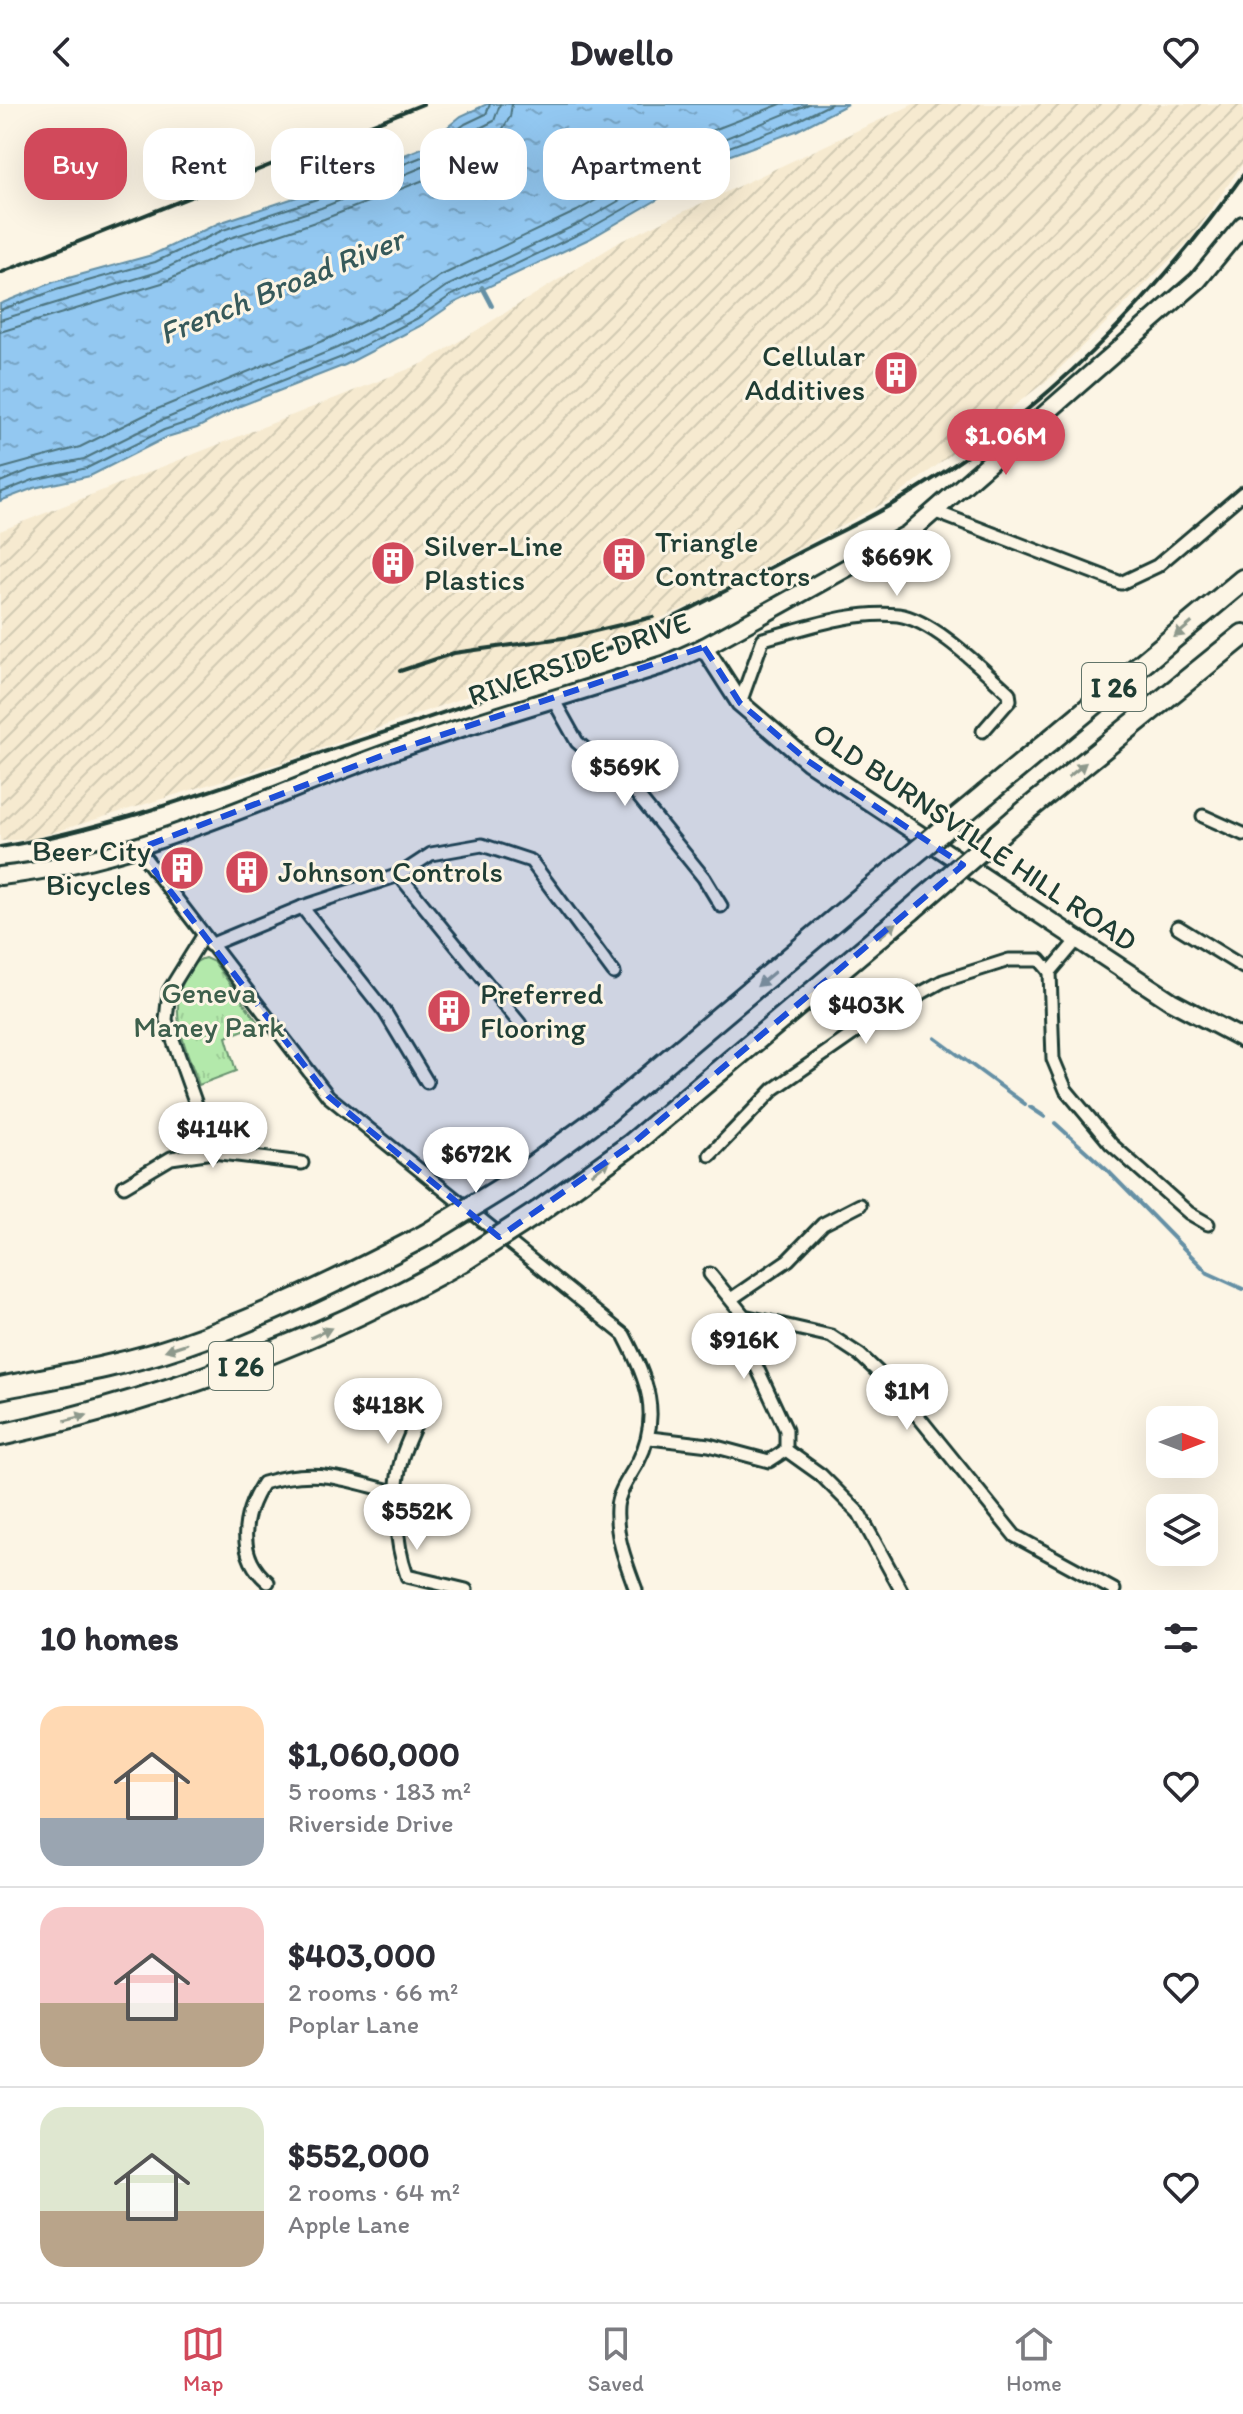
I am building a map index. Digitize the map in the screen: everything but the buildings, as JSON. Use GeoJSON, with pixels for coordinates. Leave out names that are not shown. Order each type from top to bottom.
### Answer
{"type":"FeatureCollection","features":[{"type":"Feature","properties":{"kind":"highway","name":"I 26"},"geometry":{"type":"LineString","coordinates":[[0,1388],[96,1369],[178,1347],[335,1282],[426,1235],[507,1185],[606,1113],[1243,580]]}},
{"type":"Feature","properties":{"kind":"highway","name":"I 26"},"geometry":{"type":"LineString","coordinates":[[0,1435],[109,1410],[255,1362],[362,1314],[467,1258],[538,1212],[632,1144],[1016,819],[1243,635]]}},
{"type":"Feature","properties":{"kind":"main road","name":"RIVERSIDE DRIVE"},"geometry":{"type":"LineString","coordinates":[[0,876],[66,868],[138,849],[394,751],[666,664],[704,647],[876,555],[936,512],[1198,280],[1243,225]]}},
{"type":"Feature","properties":{"kind":"main road","name":"OLD BURNSVILLE HILL ROAD"},"geometry":{"type":"LineString","coordinates":[[704,647],[740,703],[808,761],[1171,1001],[1243,1039]]}},
{"type":"Feature","properties":{"kind":"street"},"geometry":{"type":"LineString","coordinates":[[936,512],[1121,583],[1157,566],[1243,493]]}},
{"type":"Feature","properties":{"kind":"street"},"geometry":{"type":"LineString","coordinates":[[740,703],[763,639],[842,618],[899,615],[954,645],[1009,693],[1010,700],[983,731]]}},
{"type":"Feature","properties":{"kind":"street"},"geometry":{"type":"LineString","coordinates":[[553,699],[577,742],[634,791],[704,878],[721,906]]}},
{"type":"Feature","properties":{"kind":"street"},"geometry":{"type":"LineString","coordinates":[[1203,816],[1243,834]]}},
{"type":"Feature","properties":{"kind":"street"},"geometry":{"type":"LineString","coordinates":[[213,1152],[166,1020],[169,991],[207,940],[399,875],[431,854],[482,845],[531,861],[614,973]]}},
{"type":"Feature","properties":{"kind":"street"},"geometry":{"type":"LineString","coordinates":[[138,849],[328,1096],[624,1335],[646,1385],[651,1406],[650,1438],[617,1503],[618,1535],[636,1590]]}},
{"type":"Feature","properties":{"kind":"street"},"geometry":{"type":"LineString","coordinates":[[399,875],[520,1024]]}},
{"type":"Feature","properties":{"kind":"street"},"geometry":{"type":"LineString","coordinates":[[302,907],[385,1012],[427,1082]]}},
{"type":"Feature","properties":{"kind":"street"},"geometry":{"type":"LineString","coordinates":[[1178,927],[1243,967]]}},
{"type":"Feature","properties":{"kind":"street"},"geometry":{"type":"LineString","coordinates":[[1050,972],[1077,940]]}},
{"type":"Feature","properties":{"kind":"street"},"geometry":{"type":"LineString","coordinates":[[710,1155],[774,1089],[876,1018],[943,981],[1009,960],[1040,960],[1050,972],[1053,1059],[1066,1090],[1111,1144],[1189,1213],[1208,1224]]}},
{"type":"Feature","properties":{"kind":"street"},"geometry":{"type":"LineString","coordinates":[[124,1186],[171,1158],[213,1152],[302,1163]]}},
{"type":"Feature","properties":{"kind":"street"},"geometry":{"type":"LineString","coordinates":[[731,1299],[788,1260],[823,1224],[860,1205]]}},
{"type":"Feature","properties":{"kind":"street"},"geometry":{"type":"LineString","coordinates":[[650,1438],[709,1445],[769,1461],[786,1450],[788,1435],[745,1342],[744,1316],[710,1274]]}},
{"type":"Feature","properties":{"kind":"street"},"geometry":{"type":"LineString","coordinates":[[744,1316],[831,1336],[860,1355],[896,1389],[1015,1536],[1114,1590]]}},
{"type":"Feature","properties":{"kind":"street"},"geometry":{"type":"LineString","coordinates":[[421,1410],[402,1457],[398,1493],[399,1555],[407,1576],[466,1590]]}},
{"type":"Feature","properties":{"kind":"street"},"geometry":{"type":"LineString","coordinates":[[786,1450],[821,1475],[859,1513],[901,1590]]}},
{"type":"Feature","properties":{"kind":"street"},"geometry":{"type":"LineString","coordinates":[[268,1582],[253,1570],[246,1543],[248,1505],[263,1483],[294,1474],[314,1473],[398,1493]]}},
{"type":"Feature","properties":{"kind":"highlighted area"},"geometry":{"type":"Polygon","coordinates":[[[704,647],[740,703],[808,761],[963,865],[632,1144],[499,1237],[328,1096],[138,849],[394,751],[704,647]]]}},
{"type":"Feature","properties":{"kind":"shaded area"},"geometry":{"type":"Polygon","coordinates":[[[914,104],[1243,104],[1243,163],[1191,239],[1049,379],[897,496],[697,603],[512,680],[295,758],[32,839],[0,841],[0,531],[424,363],[621,241],[709,200],[730,200],[730,190],[914,104]]]}},
{"type":"Feature","properties":{"kind":"green space","name":"Geneva Maney Park"},"geometry":{"type":"Polygon","coordinates":[[[205,958],[214,962],[259,1024],[226,1037],[236,1071],[199,1085],[181,1033],[178,1007],[188,972],[194,963],[205,958]]]}},
{"type":"Feature","properties":{"kind":"water","name":"French Broad River"},"geometry":{"type":"Polygon","coordinates":[[[487,104],[848,104],[796,131],[730,155],[730,128],[543,128],[543,200],[657,200],[591,238],[454,303],[422,325],[345,365],[235,408],[197,428],[167,437],[90,476],[34,488],[0,501],[0,304],[54,282],[152,255],[219,223],[288,200],[404,200],[404,155],[420,149],[420,200],[527,200],[527,128],[446,128],[461,116],[487,104]]]}},
{"type":"Feature","properties":{"kind":"waterway"},"geometry":{"type":"LineString","coordinates":[[482,287],[492,306]]}},
{"type":"Feature","properties":{"kind":"waterway"},"geometry":{"type":"LineString","coordinates":[[935,1038],[1025,1104]]}},
{"type":"Feature","properties":{"kind":"waterway"},"geometry":{"type":"LineString","coordinates":[[1030,1107],[1045,1117]]}},
{"type":"Feature","properties":{"kind":"waterway"},"geometry":{"type":"LineString","coordinates":[[1055,1123],[1109,1172],[1208,1273],[1243,1289]]}},
{"type":"Feature","properties":{"kind":"railway"},"geometry":{"type":"LineString","coordinates":[[0,273],[423,104]]}},
{"type":"Feature","properties":{"kind":"railway"},"geometry":{"type":"LineString","coordinates":[[0,847],[83,829],[165,805],[537,679],[653,628],[881,510],[958,462],[1049,391],[1133,310],[1209,221],[1243,175]]}},
{"type":"Feature","properties":{"kind":"railway"},"geometry":{"type":"LineString","coordinates":[[400,671],[454,653],[570,637],[653,617]]}},
{"type":"Feature","properties":{"kind":"place","name":"Cellular Additives"},"geometry":{"type":"Point","coordinates":[896,373]}},
{"type":"Feature","properties":{"kind":"place","name":"Triangle Contractors"},"geometry":{"type":"Point","coordinates":[624,559]}},
{"type":"Feature","properties":{"kind":"place","name":"Silver-Line Plastics"},"geometry":{"type":"Point","coordinates":[393,563]}},
{"type":"Feature","properties":{"kind":"place","name":"Beer City Bicycles"},"geometry":{"type":"Point","coordinates":[182,868]}},
{"type":"Feature","properties":{"kind":"place","name":"Johnson Controls"},"geometry":{"type":"Point","coordinates":[247,872]}},
{"type":"Feature","properties":{"kind":"place","name":"Preferred Flooring"},"geometry":{"type":"Point","coordinates":[449,1011]}}]}
